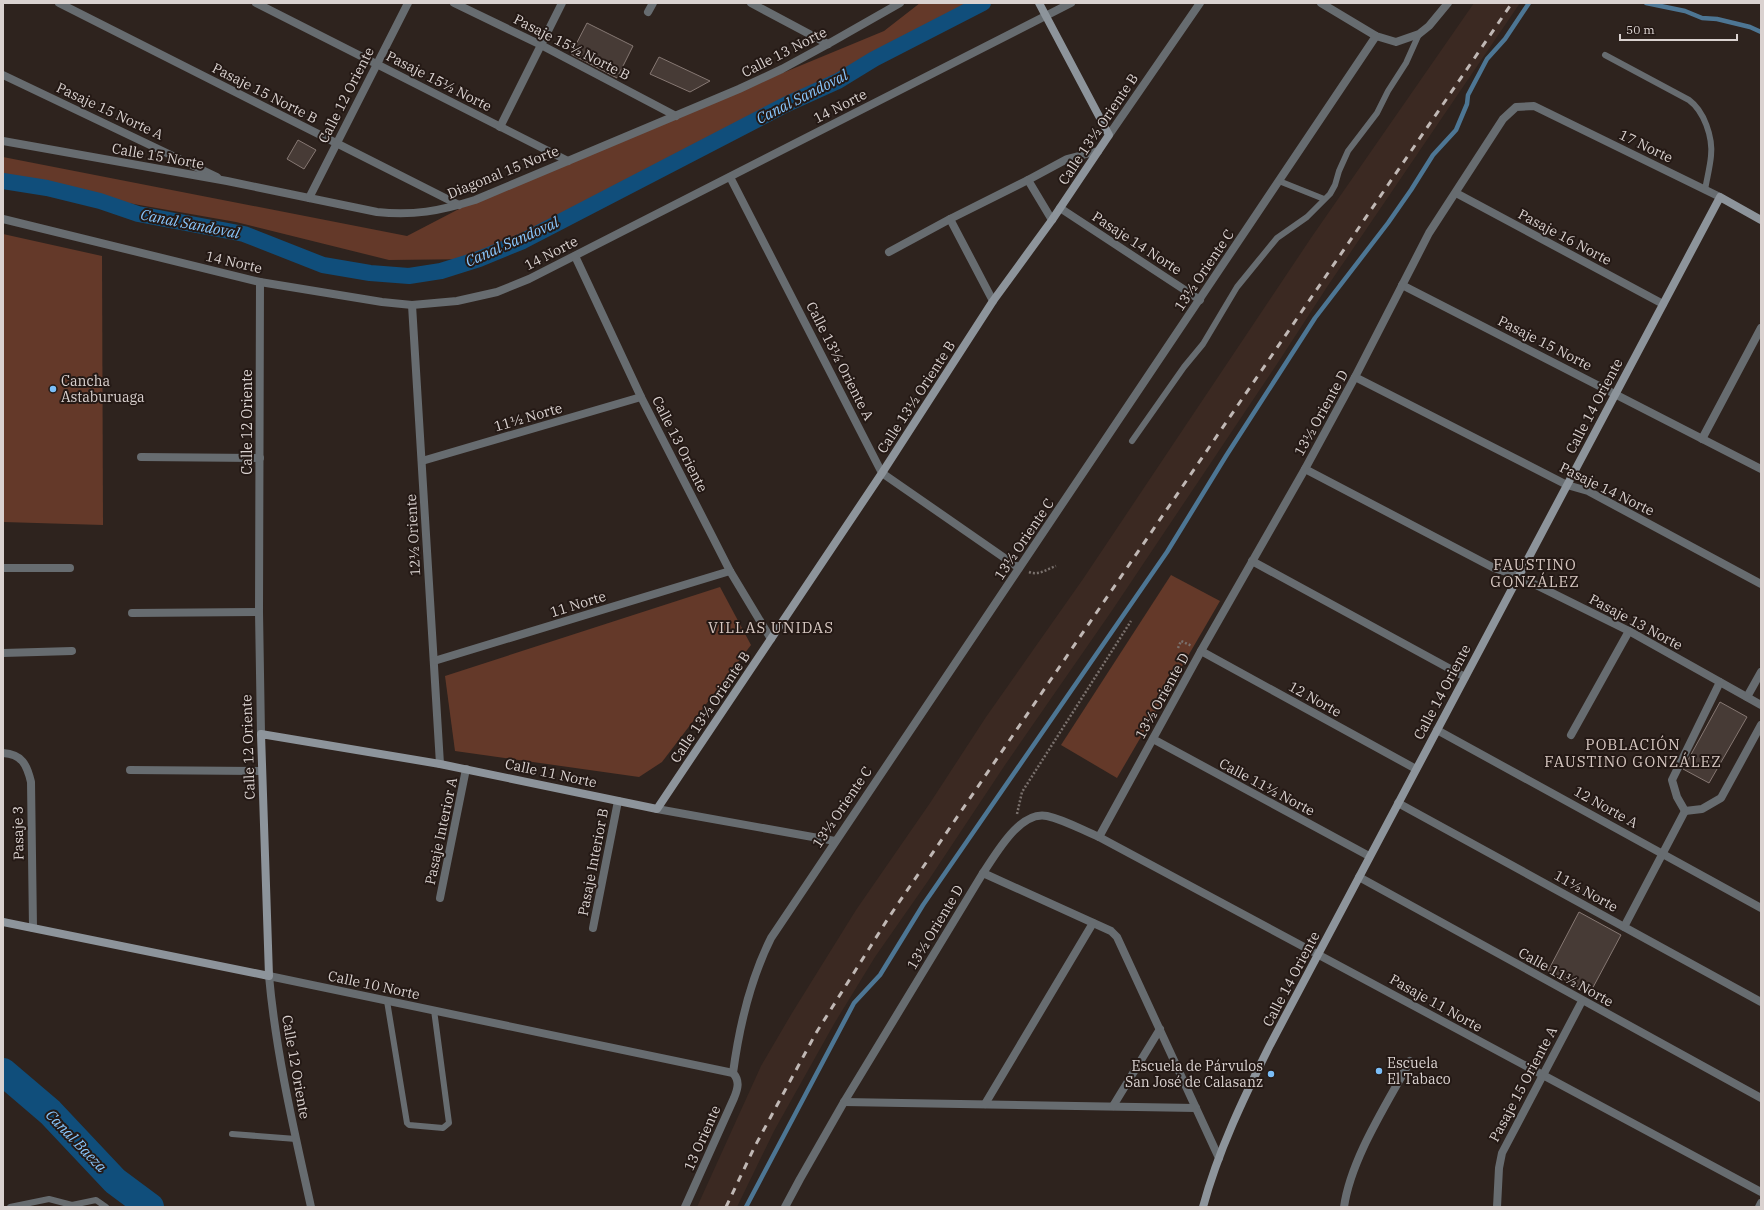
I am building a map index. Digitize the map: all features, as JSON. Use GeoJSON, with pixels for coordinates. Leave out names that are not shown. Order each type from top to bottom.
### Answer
{"type":"FeatureCollection","features":[{"type":"Feature","properties":{"kind":"street","name":"Pasaje 15 Norte B"},"geometry":{"type":"LineString","coordinates":[[59,3],[459,205]]}},
{"type":"Feature","properties":{"kind":"street","name":"Pasaje 15½ Norte"},"geometry":{"type":"LineString","coordinates":[[256,3],[568,161]]}},
{"type":"Feature","properties":{"kind":"street","name":"Calle 12 Oriente"},"geometry":{"type":"LineString","coordinates":[[309,198],[408,3]]}},
{"type":"Feature","properties":{"kind":"street","name":"Pasaje 15½ Norte B"},"geometry":{"type":"LineString","coordinates":[[454,3],[541,45],[676,116]]}},
{"type":"Feature","properties":{"kind":"street"},"geometry":{"type":"LineString","coordinates":[[500,126],[562,3]]}},
{"type":"Feature","properties":{"kind":"street"},"geometry":{"type":"LineString","coordinates":[[648,12],[652,3]]}},
{"type":"Feature","properties":{"kind":"street"},"geometry":{"type":"LineString","coordinates":[[751,3],[828,44]]}},
{"type":"Feature","properties":{"kind":"street","name":"Calle 13 Norte"},"geometry":{"type":"LineString","coordinates":[[676,116],[761,79],[828,44],[900,3]]}},
{"type":"Feature","properties":{"kind":"street"},"geometry":{"type":"LineString","coordinates":[[1039,3],[1109,135]]}},
{"type":"Feature","properties":{"kind":"street","name":"Calle 13½ Oriente B"},"geometry":{"type":"LineString","coordinates":[[657,808],[882,473],[993,301],[1052,220],[1200,3]]}},
{"type":"Feature","properties":{"kind":"street"},"geometry":{"type":"LineString","coordinates":[[1321,3],[1376,36],[1396,42],[1419,34],[1429,26],[1448,3]]}},
{"type":"Feature","properties":{"kind":"street","name":"14 Norte"},"geometry":{"type":"LineString","coordinates":[[3,219],[260,282],[347,298],[412,305],[458,301],[496,292],[529,279],[1068,4]]}},
{"type":"Feature","properties":{"kind":"street","name":"13½ Oriente C"},"geometry":{"type":"LineString","coordinates":[[735,1076],[738,1036],[764,952],[771,938],[1376,36]]}},
{"type":"Feature","properties":{"kind":"street","name":"Pasaje 15 Norte A"},"geometry":{"type":"LineString","coordinates":[[3,75],[227,181]]}},
{"type":"Feature","properties":{"kind":"street","name":"17 Norte"},"geometry":{"type":"LineString","coordinates":[[1516,107],[1534,106],[1720,197],[1761,220]]}},
{"type":"Feature","properties":{"kind":"street","name":"13½ Oriente D"},"geometry":{"type":"LineString","coordinates":[[785,1207],[844,1102],[983,873],[1018,826],[1029,819],[1046,816],[1099,837],[1201,651],[1356,377],[1429,233],[1503,119],[1516,107]]}},
{"type":"Feature","properties":{"kind":"street","name":"Diagonal 15 Norte"},"geometry":{"type":"LineString","coordinates":[[309,198],[377,212],[396,214],[430,212],[475,200],[676,116]]}},
{"type":"Feature","properties":{"kind":"street","name":"Calle 15 Norte"},"geometry":{"type":"LineString","coordinates":[[3,141],[227,181],[309,198]]}},
{"type":"Feature","properties":{"kind":"street"},"geometry":{"type":"LineString","coordinates":[[889,252],[1066,159],[1098,151]]}},
{"type":"Feature","properties":{"kind":"street","name":"Calle 13½ Oriente A"},"geometry":{"type":"LineString","coordinates":[[730,177],[882,473],[1019,568]]}},
{"type":"Feature","properties":{"kind":"street"},"geometry":{"type":"LineString","coordinates":[[1028,180],[1052,220]]}},
{"type":"Feature","properties":{"kind":"street","name":"Pasaje 16 Norte"},"geometry":{"type":"LineString","coordinates":[[1456,192],[1663,304]]}},
{"type":"Feature","properties":{"kind":"street","name":"Calle 14 Oriente"},"geometry":{"type":"LineString","coordinates":[[1203,1207],[1219,1158],[1253,1078],[1369,856],[1720,197]]}},
{"type":"Feature","properties":{"kind":"street","name":"Pasaje 14 Norte"},"geometry":{"type":"LineString","coordinates":[[1060,208],[1200,300]]}},
{"type":"Feature","properties":{"kind":"street"},"geometry":{"type":"LineString","coordinates":[[950,219],[993,301]]}},
{"type":"Feature","properties":{"kind":"street","name":"Calle 13 Oriente"},"geometry":{"type":"LineString","coordinates":[[575,256],[641,397],[730,571],[771,639]]}},
{"type":"Feature","properties":{"kind":"street","name":"Calle 12 Oriente"},"geometry":{"type":"LineString","coordinates":[[260,282],[258,612],[269,976],[273,1020],[284,1082],[311,1207]]}},
{"type":"Feature","properties":{"kind":"street","name":"Pasaje 15 Norte"},"geometry":{"type":"LineString","coordinates":[[1402,285],[1761,469]]}},
{"type":"Feature","properties":{"kind":"street","name":"12½ Oriente"},"geometry":{"type":"LineString","coordinates":[[412,305],[440,764]]}},
{"type":"Feature","properties":{"kind":"street"},"geometry":{"type":"LineString","coordinates":[[1702,438],[1761,328]]}},
{"type":"Feature","properties":{"kind":"street","name":"Pasaje 14 Norte"},"geometry":{"type":"LineString","coordinates":[[1356,377],[1567,485],[1588,491],[1761,584]]}},
{"type":"Feature","properties":{"kind":"street","name":"11½ Norte"},"geometry":{"type":"LineString","coordinates":[[422,461],[641,397]]}},
{"type":"Feature","properties":{"kind":"street"},"geometry":{"type":"LineString","coordinates":[[141,457],[260,458]]}},
{"type":"Feature","properties":{"kind":"street","name":"Pasaje 13 Norte"},"geometry":{"type":"LineString","coordinates":[[1305,469],[1494,568],[1518,576],[1629,631],[1761,704]]}},
{"type":"Feature","properties":{"kind":"street"},"geometry":{"type":"LineString","coordinates":[[1252,562],[1465,677]]}},
{"type":"Feature","properties":{"kind":"street"},"geometry":{"type":"LineString","coordinates":[[3,568],[70,568]]}},
{"type":"Feature","properties":{"kind":"street","name":"11 Norte"},"geometry":{"type":"LineString","coordinates":[[434,661],[730,571]]}},
{"type":"Feature","properties":{"kind":"street"},"geometry":{"type":"LineString","coordinates":[[132,613],[258,612]]}},
{"type":"Feature","properties":{"kind":"street"},"geometry":{"type":"LineString","coordinates":[[1571,735],[1629,631]]}},
{"type":"Feature","properties":{"kind":"street"},"geometry":{"type":"LineString","coordinates":[[3,653],[72,651]]}},
{"type":"Feature","properties":{"kind":"street","name":"12 Norte"},"geometry":{"type":"LineString","coordinates":[[1201,651],[1416,769]]}},
{"type":"Feature","properties":{"kind":"street"},"geometry":{"type":"LineString","coordinates":[[1747,697],[1761,672]]}},
{"type":"Feature","properties":{"kind":"street"},"geometry":{"type":"LineString","coordinates":[[1685,811],[1677,797],[1672,780],[1720,682]]}},
{"type":"Feature","properties":{"kind":"street"},"geometry":{"type":"LineString","coordinates":[[1685,811],[1702,809],[1721,798],[1761,725]]}},
{"type":"Feature","properties":{"kind":"street","name":"12 Norte A"},"geometry":{"type":"LineString","coordinates":[[1437,730],[1761,908]]}},
{"type":"Feature","properties":{"kind":"street","name":"Calle 11 Norte"},"geometry":{"type":"LineString","coordinates":[[261,734],[440,764],[618,801],[835,841]]}},
{"type":"Feature","properties":{"kind":"street","name":"Calle 11½ Norte"},"geometry":{"type":"LineString","coordinates":[[1153,740],[1369,856]]}},
{"type":"Feature","properties":{"kind":"street","name":"Pasaje 3"},"geometry":{"type":"LineString","coordinates":[[3,753],[17,757],[24,762],[31,782],[33,928]]}},
{"type":"Feature","properties":{"kind":"street","name":"Pasaje Interior A"},"geometry":{"type":"LineString","coordinates":[[440,898],[466,769]]}},
{"type":"Feature","properties":{"kind":"street"},"geometry":{"type":"LineString","coordinates":[[130,770],[262,771]]}},
{"type":"Feature","properties":{"kind":"street","name":"Pasaje Interior B"},"geometry":{"type":"LineString","coordinates":[[593,928],[618,801]]}},
{"type":"Feature","properties":{"kind":"street","name":"11½ Norte"},"geometry":{"type":"LineString","coordinates":[[1398,803],[1761,1002]]}},
{"type":"Feature","properties":{"kind":"street"},"geometry":{"type":"LineString","coordinates":[[1624,928],[1664,854],[1685,811]]}},
{"type":"Feature","properties":{"kind":"street","name":"Pasaje 11 Norte"},"geometry":{"type":"LineString","coordinates":[[1099,837],[1319,953],[1542,1075],[1761,1192]]}},
{"type":"Feature","properties":{"kind":"street"},"geometry":{"type":"LineString","coordinates":[[983,873],[1110,931],[1117,937],[1219,1158]]}},
{"type":"Feature","properties":{"kind":"street","name":"Calle 11½ Norte"},"geometry":{"type":"LineString","coordinates":[[1359,877],[1582,1001],[1761,1098]]}},
{"type":"Feature","properties":{"kind":"street","name":"Calle 10 Norte"},"geometry":{"type":"LineString","coordinates":[[3,922],[434,1010],[735,1076]]}},
{"type":"Feature","properties":{"kind":"street"},"geometry":{"type":"LineString","coordinates":[[985,1104],[1093,923]]}},
{"type":"Feature","properties":{"kind":"street","name":"Pasaje 15 Oriente A"},"geometry":{"type":"LineString","coordinates":[[1497,1207],[1499,1168],[1502,1153],[1582,1001]]}},
{"type":"Feature","properties":{"kind":"street"},"geometry":{"type":"LineString","coordinates":[[1113,1106],[1160,1029]]}},
{"type":"Feature","properties":{"kind":"street"},"geometry":{"type":"LineString","coordinates":[[1344,1207],[1348,1187],[1366,1144],[1410,1060]]}},
{"type":"Feature","properties":{"kind":"street","name":"13 Oriente"},"geometry":{"type":"LineString","coordinates":[[685,1207],[738,1088],[735,1076]]}},
{"type":"Feature","properties":{"kind":"street"},"geometry":{"type":"LineString","coordinates":[[844,1102],[1196,1108]]}},
{"type":"Feature","properties":{"kind":"street"},"geometry":{"type":"LineString","coordinates":[[1760,1207],[1761,1203]]}},
{"type":"Feature","properties":{"kind":"lane"},"geometry":{"type":"LineString","coordinates":[[1132,441],[1184,367],[1203,344],[1238,287],[1277,238],[1307,217],[1330,194],[1336,184],[1339,171],[1348,151],[1378,113],[1388,91],[1406,63],[1419,34]]}},
{"type":"Feature","properties":{"kind":"lane"},"geometry":{"type":"LineString","coordinates":[[1605,55],[1696,105],[1702,114],[1711,142],[1712,154],[1705,190]]}},
{"type":"Feature","properties":{"kind":"lane"},"geometry":{"type":"LineString","coordinates":[[1279,181],[1324,199]]}},
{"type":"Feature","properties":{"kind":"lane"},"geometry":{"type":"LineString","coordinates":[[387,1001],[407,1123],[409,1125],[443,1128],[449,1123],[434,1010]]}},
{"type":"Feature","properties":{"kind":"lane"},"geometry":{"type":"LineString","coordinates":[[232,1134],[296,1139]]}},
{"type":"Feature","properties":{"kind":"lane"},"geometry":{"type":"LineString","coordinates":[[10,1207],[50,1200],[72,1206],[86,1201],[96,1200],[106,1207]]}},
{"type":"Feature","properties":{"kind":"path"},"geometry":{"type":"LineString","coordinates":[[1019,568],[1032,573],[1044,572],[1056,566]]}},
{"type":"Feature","properties":{"kind":"path"},"geometry":{"type":"LineString","coordinates":[[1018,826],[1017,812],[1022,792],[1131,621]]}},
{"type":"Feature","properties":{"kind":"path"},"geometry":{"type":"LineString","coordinates":[[1178,648],[1181,641],[1201,651]]}},
{"type":"Feature","properties":{"kind":"shaded area"},"geometry":{"type":"Polygon","coordinates":[[[920,3],[982,3],[479,259],[389,260],[236,222],[3,181],[3,157],[407,236],[482,197],[884,31],[920,3]]]}},
{"type":"Feature","properties":{"kind":"shaded area"},"geometry":{"type":"Polygon","coordinates":[[[1474,3],[1520,3],[1327,287],[1111,612],[875,957],[834,1024],[774,1131],[737,1207],[697,1207],[761,1066],[856,910],[930,803],[986,717],[1083,579],[1313,235],[1474,3]]]}},
{"type":"Feature","properties":{"kind":"shaded area","name":"Cancha Astaburuaga"},"geometry":{"type":"Polygon","coordinates":[[[3,234],[102,256],[103,525],[3,522],[3,234]]]}},
{"type":"Feature","properties":{"kind":"shaded area"},"geometry":{"type":"Polygon","coordinates":[[[1171,575],[1220,601],[1117,778],[1061,745],[1171,575]]]}},
{"type":"Feature","properties":{"kind":"shaded area"},"geometry":{"type":"Polygon","coordinates":[[[720,587],[751,645],[662,762],[639,777],[455,751],[445,676],[720,587]]]}},
{"type":"Feature","properties":{"kind":"building"},"geometry":{"type":"Polygon","coordinates":[[[587,23],[633,46],[617,78],[571,54],[587,23]]]}},
{"type":"Feature","properties":{"kind":"building"},"geometry":{"type":"Polygon","coordinates":[[[659,57],[710,81],[690,92],[650,74],[659,57]]]}},
{"type":"Feature","properties":{"kind":"building"},"geometry":{"type":"Polygon","coordinates":[[[298,140],[316,150],[304,169],[287,159],[298,140]]]}},
{"type":"Feature","properties":{"kind":"building"},"geometry":{"type":"Polygon","coordinates":[[[1720,702],[1747,717],[1709,783],[1683,769],[1720,702]]]}},
{"type":"Feature","properties":{"kind":"building"},"geometry":{"type":"Polygon","coordinates":[[[1579,912],[1621,935],[1590,993],[1548,971],[1579,912]]]}},
{"type":"Feature","properties":{"kind":"waterway","name":"Canal Sandoval"},"geometry":{"type":"LineString","coordinates":[[3,181],[47,188],[100,201],[138,214],[244,234],[323,265],[370,273],[409,276],[441,271],[479,259],[523,241],[785,105],[838,81],[874,59],[983,3]]}},
{"type":"Feature","properties":{"kind":"waterway"},"geometry":{"type":"LineString","coordinates":[[746,1207],[854,1003],[880,975],[923,905],[1167,552],[1226,456],[1315,318],[1388,223],[1433,155],[1456,130],[1467,104],[1468,95],[1487,59],[1505,39],[1529,3]]}},
{"type":"Feature","properties":{"kind":"waterway"},"geometry":{"type":"LineString","coordinates":[[1646,3],[1685,11],[1702,18],[1717,19],[1750,27],[1761,32]]}},
{"type":"Feature","properties":{"kind":"waterway","name":"Canal Baeza"},"geometry":{"type":"LineString","coordinates":[[3,1072],[50,1112],[115,1181],[150,1207]]}},
{"type":"Feature","properties":{"kind":"railway"},"geometry":{"type":"LineString","coordinates":[[726,1207],[755,1146],[816,1033],[889,917],[1512,3]]}},
{"type":"Feature","properties":{"kind":"place","name":"Cancha Astaburuaga"},"geometry":{"type":"Point","coordinates":[53,389]}},
{"type":"Feature","properties":{"kind":"place","name":"Escuela El Tabaco"},"geometry":{"type":"Point","coordinates":[1379,1071]}},
{"type":"Feature","properties":{"kind":"place","name":"Escuela de Párvulos San José de Calasanz"},"geometry":{"type":"Point","coordinates":[1271,1074]}},
{"type":"Feature","properties":{"kind":"district","name":"FAUSTINO GONZÁLEZ"},"geometry":{"type":"Point","coordinates":[1535,574]}},
{"type":"Feature","properties":{"kind":"district","name":"VILLAS UNIDAS"},"geometry":{"type":"Point","coordinates":[771,628]}},
{"type":"Feature","properties":{"kind":"district","name":"POBLACIÓN FAUSTINO GONZÁLEZ"},"geometry":{"type":"Point","coordinates":[1633,754]}}]}
